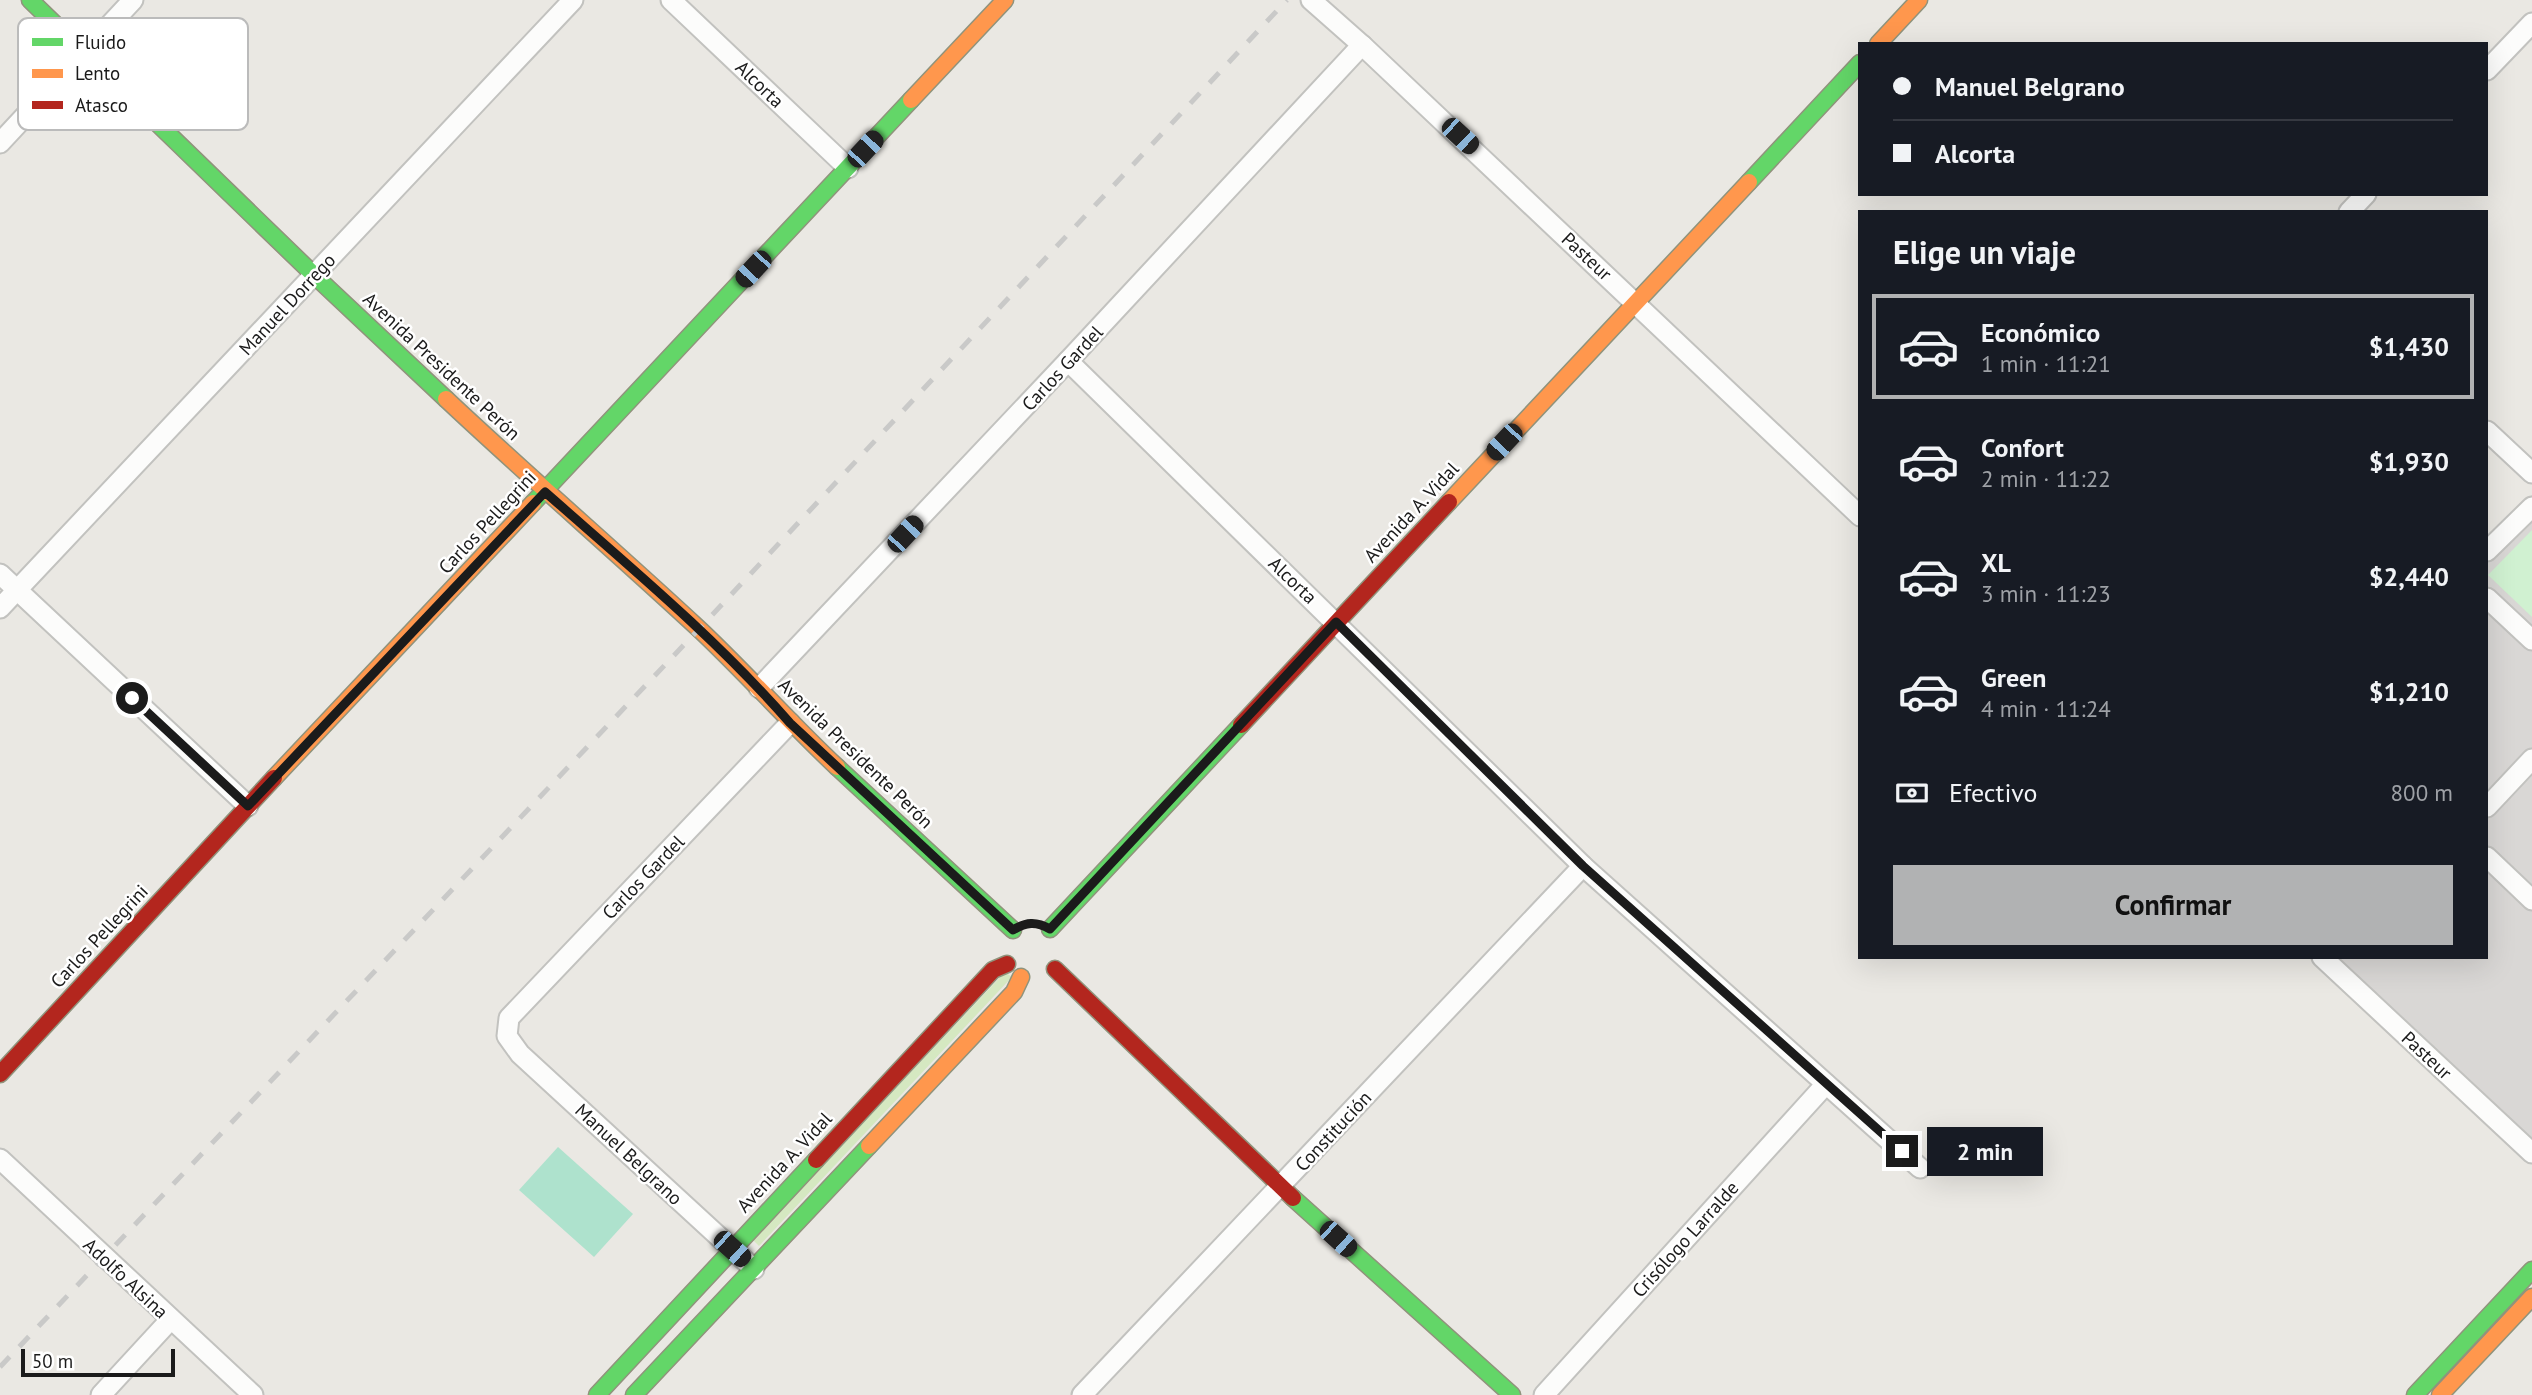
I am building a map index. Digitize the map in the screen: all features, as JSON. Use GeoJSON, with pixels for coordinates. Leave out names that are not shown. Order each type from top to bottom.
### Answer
{"type":"FeatureCollection","features":[{"type":"Feature","properties":{"kind":"main road","name":"Avenida Presidente Perón"},"geometry":{"type":"LineString","coordinates":[[30,0],[49,18]]}},
{"type":"Feature","properties":{"kind":"main road","name":"Carlos Pellegrini"},"geometry":{"type":"LineString","coordinates":[[0,1074],[1005,0]]}},
{"type":"Feature","properties":{"kind":"main road"},"geometry":{"type":"LineString","coordinates":[[1880,42],[1919,0]]}},
{"type":"Feature","properties":{"kind":"main road","name":"Avenida A. Vidal"},"geometry":{"type":"LineString","coordinates":[[1056,948],[1336,622],[1858,65]]}},
{"type":"Feature","properties":{"kind":"main road","name":"Avenida Presidente Perón"},"geometry":{"type":"LineString","coordinates":[[166,130],[314,275],[545,492],[699,629],[1007,946]]}},
{"type":"Feature","properties":{"kind":"main road"},"geometry":{"type":"LineString","coordinates":[[634,1395],[1014,992],[1021,977],[1007,946],[1031,923],[1041,924],[1056,948],[1280,1187],[1512,1395]]}},
{"type":"Feature","properties":{"kind":"main road","name":"Avenida A. Vidal"},"geometry":{"type":"LineString","coordinates":[[597,1395],[993,970],[1007,946]]}},
{"type":"Feature","properties":{"kind":"main road"},"geometry":{"type":"LineString","coordinates":[[1021,977],[1039,979],[1056,948]]}},
{"type":"Feature","properties":{"kind":"main road"},"geometry":{"type":"LineString","coordinates":[[2415,1395],[2532,1270]]}},
{"type":"Feature","properties":{"kind":"main road"},"geometry":{"type":"LineString","coordinates":[[2440,1395],[2532,1297]]}},
{"type":"Feature","properties":{"kind":"street"},"geometry":{"type":"LineString","coordinates":[[116,18],[133,0]]}},
{"type":"Feature","properties":{"kind":"street","name":"Manuel Dorrego"},"geometry":{"type":"LineString","coordinates":[[0,608],[573,0]]}},
{"type":"Feature","properties":{"kind":"street","name":"Alcorta"},"geometry":{"type":"LineString","coordinates":[[671,0],[848,168]]}},
{"type":"Feature","properties":{"kind":"street","name":"Pasteur"},"geometry":{"type":"LineString","coordinates":[[1311,0],[1362,45],[1858,514]]}},
{"type":"Feature","properties":{"kind":"street"},"geometry":{"type":"LineString","coordinates":[[2488,69],[2532,23]]}},
{"type":"Feature","properties":{"kind":"street","name":"Carlos Gardel"},"geometry":{"type":"LineString","coordinates":[[759,688],[1069,361],[1362,45]]}},
{"type":"Feature","properties":{"kind":"street"},"geometry":{"type":"LineString","coordinates":[[0,143],[18,124]]}},
{"type":"Feature","properties":{"kind":"street"},"geometry":{"type":"LineString","coordinates":[[2351,210],[2364,196]]}},
{"type":"Feature","properties":{"kind":"street","name":"Alcorta"},"geometry":{"type":"LineString","coordinates":[[1069,361],[1583,866],[1920,1168]]}},
{"type":"Feature","properties":{"kind":"street"},"geometry":{"type":"LineString","coordinates":[[2488,432],[2532,473]]}},
{"type":"Feature","properties":{"kind":"street"},"geometry":{"type":"LineString","coordinates":[[2488,550],[2531,510]]}},
{"type":"Feature","properties":{"kind":"street"},"geometry":{"type":"LineString","coordinates":[[0,574],[248,806]]}},
{"type":"Feature","properties":{"kind":"street"},"geometry":{"type":"LineString","coordinates":[[2488,599],[2532,640]]}},
{"type":"Feature","properties":{"kind":"street","name":"Carlos Gardel"},"geometry":{"type":"LineString","coordinates":[[507,1035],[509,1018],[790,723]]}},
{"type":"Feature","properties":{"kind":"street"},"geometry":{"type":"LineString","coordinates":[[2488,806],[2532,759]]}},
{"type":"Feature","properties":{"kind":"street"},"geometry":{"type":"LineString","coordinates":[[2488,859],[2532,900]]}},
{"type":"Feature","properties":{"kind":"street","name":"Constitución"},"geometry":{"type":"LineString","coordinates":[[1082,1395],[1583,866]]}},
{"type":"Feature","properties":{"kind":"street","name":"Pasteur"},"geometry":{"type":"LineString","coordinates":[[2334,961],[2532,1153]]}},
{"type":"Feature","properties":{"kind":"street","name":"Manuel Belgrano"},"geometry":{"type":"LineString","coordinates":[[507,1035],[520,1054],[754,1269]]}},
{"type":"Feature","properties":{"kind":"street","name":"Crisólogo Larralde"},"geometry":{"type":"LineString","coordinates":[[1544,1395],[1826,1084]]}},
{"type":"Feature","properties":{"kind":"street","name":"Adolfo Alsina"},"geometry":{"type":"LineString","coordinates":[[0,1159],[253,1395]]}},
{"type":"Feature","properties":{"kind":"street"},"geometry":{"type":"LineString","coordinates":[[101,1395],[171,1319]]}},
{"type":"Feature","properties":{"kind":"shaded area"},"geometry":{"type":"Polygon","coordinates":[[[2532,495],[2532,1152],[2326,959],[2488,959],[2488,541],[2532,495]]]}},
{"type":"Feature","properties":{"kind":"green space"},"geometry":{"type":"Polygon","coordinates":[[[2532,530],[2532,617],[2488,575],[2532,530]]]}},
{"type":"Feature","properties":{"kind":"green space"},"geometry":{"type":"Polygon","coordinates":[[[1005,972],[1012,977],[759,1246],[753,1240],[1005,972]]]}},
{"type":"Feature","properties":{"kind":"green space"},"geometry":{"type":"Polygon","coordinates":[[[558,1147],[633,1214],[594,1257],[519,1190],[558,1147]]]}},
{"type":"Feature","properties":{"kind":"railway"},"geometry":{"type":"LineString","coordinates":[[0,1367],[699,629],[1287,0]]}},
{"type":"Feature","properties":{"kind":"traffic: fast"},"geometry":{"type":"LineString","coordinates":[[30,0],[49,18]]}},
{"type":"Feature","properties":{"kind":"traffic: fast"},"geometry":{"type":"LineString","coordinates":[[1749,182],[1858,65]]}},
{"type":"Feature","properties":{"kind":"traffic: fast"},"geometry":{"type":"LineString","coordinates":[[533,503],[911,100]]}},
{"type":"Feature","properties":{"kind":"traffic: fast"},"geometry":{"type":"LineString","coordinates":[[164,130],[446,399]]}},
{"type":"Feature","properties":{"kind":"traffic: fast"},"geometry":{"type":"LineString","coordinates":[[1050,929],[1241,725]]}},
{"type":"Feature","properties":{"kind":"traffic: fast"},"geometry":{"type":"LineString","coordinates":[[837,767],[1013,930]]}},
{"type":"Feature","properties":{"kind":"traffic: fast"},"geometry":{"type":"LineString","coordinates":[[634,1395],[869,1146]]}},
{"type":"Feature","properties":{"kind":"traffic: fast"},"geometry":{"type":"LineString","coordinates":[[597,1395],[816,1160]]}},
{"type":"Feature","properties":{"kind":"traffic: fast"},"geometry":{"type":"LineString","coordinates":[[1293,1198],[1512,1395]]}},
{"type":"Feature","properties":{"kind":"traffic: fast"},"geometry":{"type":"LineString","coordinates":[[2415,1395],[2532,1270]]}},
{"type":"Feature","properties":{"kind":"traffic: slow"},"geometry":{"type":"LineString","coordinates":[[911,100],[1005,0]]}},
{"type":"Feature","properties":{"kind":"traffic: slow"},"geometry":{"type":"LineString","coordinates":[[1880,42],[1919,0]]}},
{"type":"Feature","properties":{"kind":"traffic: slow"},"geometry":{"type":"LineString","coordinates":[[1449,502],[1749,182]]}},
{"type":"Feature","properties":{"kind":"traffic: slow"},"geometry":{"type":"LineString","coordinates":[[446,399],[698,628],[837,767]]}},
{"type":"Feature","properties":{"kind":"traffic: slow"},"geometry":{"type":"LineString","coordinates":[[274,778],[533,503]]}},
{"type":"Feature","properties":{"kind":"traffic: slow"},"geometry":{"type":"LineString","coordinates":[[869,1146],[1014,992],[1021,977]]}},
{"type":"Feature","properties":{"kind":"traffic: slow"},"geometry":{"type":"LineString","coordinates":[[2440,1395],[2532,1297]]}},
{"type":"Feature","properties":{"kind":"traffic: jam"},"geometry":{"type":"LineString","coordinates":[[1241,725],[1449,502]]}},
{"type":"Feature","properties":{"kind":"traffic: jam"},"geometry":{"type":"LineString","coordinates":[[0,1074],[274,778]]}},
{"type":"Feature","properties":{"kind":"traffic: jam"},"geometry":{"type":"LineString","coordinates":[[816,1160],[993,970],[1007,964]]}},
{"type":"Feature","properties":{"kind":"traffic: jam"},"geometry":{"type":"LineString","coordinates":[[1055,969],[1293,1198]]}},
{"type":"Feature","properties":{"kind":"route"},"geometry":{"type":"LineString","coordinates":[[132,698],[248,806],[545,492],[699,629],[790,723],[1013,930],[1031,923],[1050,929],[1336,622],[1583,866],[1902,1151]]}}]}
